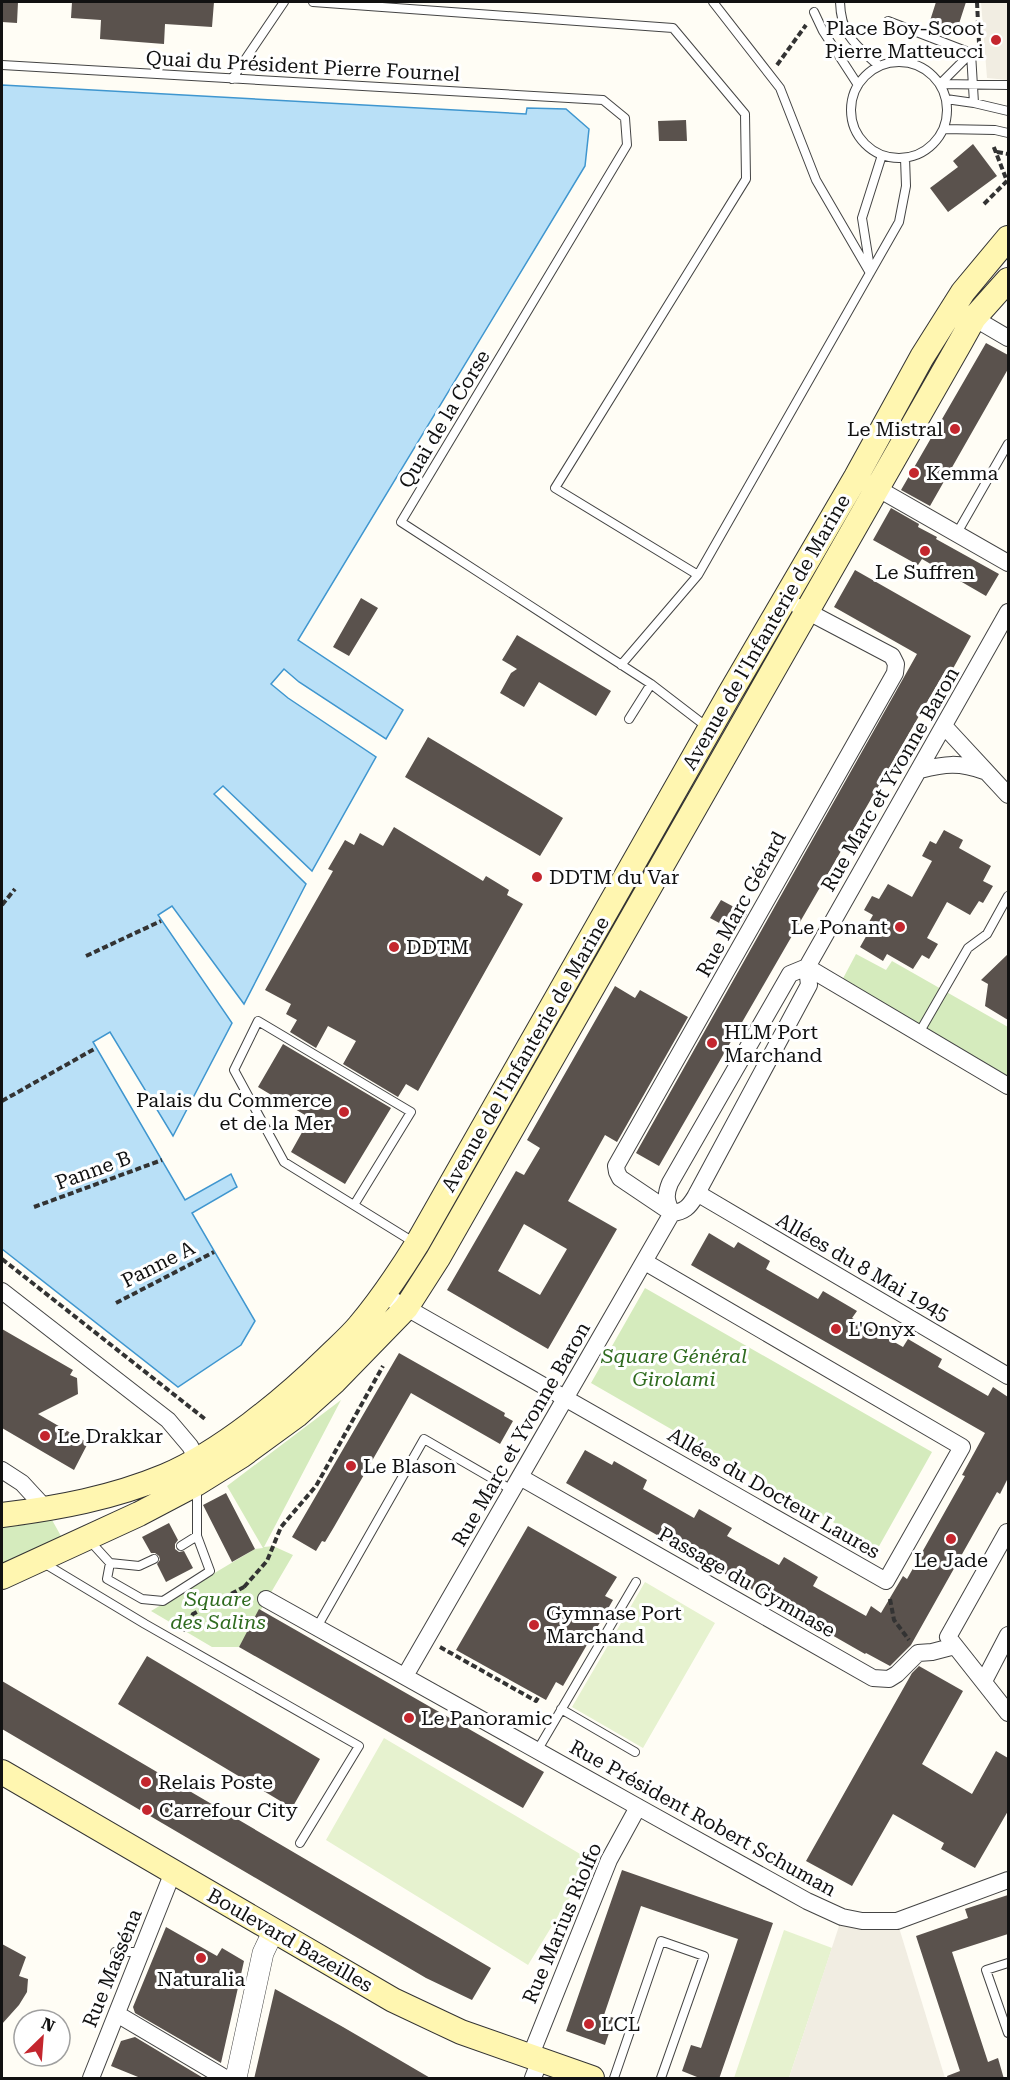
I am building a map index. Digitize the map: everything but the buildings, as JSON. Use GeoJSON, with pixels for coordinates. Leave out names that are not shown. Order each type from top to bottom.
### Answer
{"type":"FeatureCollection","features":[{"type":"Feature","properties":{"kind":"main road","name":"Avenue de l'Infanterie de Marine"},"geometry":{"type":"LineString","coordinates":[[2,1515],[106,1497],[166,1475],[197,1471],[241,1456],[297,1415],[336,1381],[406,1308],[428,1251],[710,729],[856,477],[922,357],[963,292],[1008,238]]}},
{"type":"Feature","properties":{"kind":"main road","name":"Avenue de l'Infanterie de Marine"},"geometry":{"type":"LineString","coordinates":[[2,1577],[87,1538],[197,1471],[233,1436],[286,1395],[357,1329],[384,1295],[428,1251],[807,611],[974,318],[1008,280]]}},
{"type":"Feature","properties":{"kind":"main road","name":"Boulevard Bazeilles"},"geometry":{"type":"LineString","coordinates":[[2,1773],[393,2000],[534,2065],[592,2079]]}},
{"type":"Feature","properties":{"kind":"street"},"geometry":{"type":"LineString","coordinates":[[953,306],[1008,338]]}},
{"type":"Feature","properties":{"kind":"street"},"geometry":{"type":"LineString","coordinates":[[856,477],[1008,563]]}},
{"type":"Feature","properties":{"kind":"street"},"geometry":{"type":"LineString","coordinates":[[785,599],[807,611]]}},
{"type":"Feature","properties":{"kind":"street","name":"Rue Marc Gérard"},"geometry":{"type":"LineString","coordinates":[[672,1213],[620,1178],[616,1166],[895,673],[896,664],[892,656],[807,611]]}},
{"type":"Feature","properties":{"kind":"street","name":"Rue Marc et Yvonne Baron"},"geometry":{"type":"LineString","coordinates":[[672,1213],[682,1212],[690,1206],[809,985],[807,967],[945,727],[1008,612]]}},
{"type":"Feature","properties":{"kind":"street"},"geometry":{"type":"LineString","coordinates":[[945,727],[1008,795]]}},
{"type":"Feature","properties":{"kind":"street"},"geometry":{"type":"LineString","coordinates":[[920,770],[956,764],[968,765],[987,773]]}},
{"type":"Feature","properties":{"kind":"street"},"geometry":{"type":"LineString","coordinates":[[807,967],[1008,1086]]}},
{"type":"Feature","properties":{"kind":"street","name":"Rue Marc et Yvonne Baron"},"geometry":{"type":"LineString","coordinates":[[672,1213],[666,1201],[666,1192],[670,1183],[790,974],[807,967]]}},
{"type":"Feature","properties":{"kind":"street","name":"Allées du 8 Mai 1945"},"geometry":{"type":"LineString","coordinates":[[697,1193],[1008,1376]]}},
{"type":"Feature","properties":{"kind":"street","name":"Rue Marc et Yvonne Baron"},"geometry":{"type":"LineString","coordinates":[[405,1676],[672,1213]]}},
{"type":"Feature","properties":{"kind":"street","name":"Allées du Docteur Laures"},"geometry":{"type":"LineString","coordinates":[[384,1295],[886,1581],[962,1447],[645,1262]]}},
{"type":"Feature","properties":{"kind":"street"},"geometry":{"type":"LineString","coordinates":[[2,1291],[168,1420],[190,1446],[197,1471]]}},
{"type":"Feature","properties":{"kind":"street"},"geometry":{"type":"LineString","coordinates":[[2,1470],[22,1483],[46,1509]]}},
{"type":"Feature","properties":{"kind":"street","name":"Passage du Gymnase"},"geometry":{"type":"LineString","coordinates":[[516,1484],[873,1678],[889,1679],[918,1653]]}},
{"type":"Feature","properties":{"kind":"street"},"geometry":{"type":"LineString","coordinates":[[1008,1533],[948,1637],[1008,1713]]}},
{"type":"Feature","properties":{"kind":"street","name":"Rue Président Robert Schuman"},"geometry":{"type":"LineString","coordinates":[[266,1599],[807,1901],[842,1917],[862,1921],[897,1921],[1008,1880]]}},
{"type":"Feature","properties":{"kind":"street"},"geometry":{"type":"LineString","coordinates":[[984,1681],[1008,1635]]}},
{"type":"Feature","properties":{"kind":"street"},"geometry":{"type":"LineString","coordinates":[[918,1653],[933,1652],[955,1646]]}},
{"type":"Feature","properties":{"kind":"street","name":"Rue Marius Riolfo"},"geometry":{"type":"LineString","coordinates":[[534,2065],[609,1860],[638,1807]]}},
{"type":"Feature","properties":{"kind":"street","name":"Rue Masséna"},"geometry":{"type":"LineString","coordinates":[[91,2079],[173,1872]]}},
{"type":"Feature","properties":{"kind":"street"},"geometry":{"type":"LineString","coordinates":[[236,2079],[263,1953],[274,1930]]}},
{"type":"Feature","properties":{"kind":"street"},"geometry":{"type":"LineString","coordinates":[[117,2014],[225,2079]]}},
{"type":"Feature","properties":{"kind":"lane"},"geometry":{"type":"LineString","coordinates":[[232,79],[284,2]]}},
{"type":"Feature","properties":{"kind":"lane"},"geometry":{"type":"LineString","coordinates":[[313,2],[672,28],[745,114],[746,179],[555,488],[698,575]]}},
{"type":"Feature","properties":{"kind":"lane"},"geometry":{"type":"LineString","coordinates":[[713,2],[780,88],[816,180],[870,273]]}},
{"type":"Feature","properties":{"kind":"lane"},"geometry":{"type":"LineString","coordinates":[[840,2],[840,14],[848,38],[879,66]]}},
{"type":"Feature","properties":{"kind":"lane"},"geometry":{"type":"LineString","coordinates":[[814,12],[823,31],[858,85]]}},
{"type":"Feature","properties":{"kind":"lane"},"geometry":{"type":"LineString","coordinates":[[888,21],[971,53]]}},
{"type":"Feature","properties":{"kind":"lane"},"geometry":{"type":"LineString","coordinates":[[940,84],[971,53]]}},
{"type":"Feature","properties":{"kind":"lane"},"geometry":{"type":"LineString","coordinates":[[971,53],[974,103]]}},
{"type":"Feature","properties":{"kind":"lane"},"geometry":{"type":"LineString","coordinates":[[900,62],[915,64],[940,84],[946,99],[947,117],[944,129],[928,149],[917,155],[905,158],[882,155],[866,144],[855,129],[851,116],[851,103],[858,85],[869,72],[879,66],[900,62]]}},
{"type":"Feature","properties":{"kind":"lane","name":"Quai du Président Pierre Fournel"},"geometry":{"type":"LineString","coordinates":[[2,65],[603,100]]}},
{"type":"Feature","properties":{"kind":"lane"},"geometry":{"type":"LineString","coordinates":[[940,84],[1008,85]]}},
{"type":"Feature","properties":{"kind":"lane"},"geometry":{"type":"LineString","coordinates":[[946,99],[1008,111]]}},
{"type":"Feature","properties":{"kind":"lane","name":"Quai de la Corse"},"geometry":{"type":"LineString","coordinates":[[603,100],[625,118],[627,145],[401,522],[651,684],[710,729]]}},
{"type":"Feature","properties":{"kind":"lane"},"geometry":{"type":"LineString","coordinates":[[944,129],[995,130],[1008,133]]}},
{"type":"Feature","properties":{"kind":"lane"},"geometry":{"type":"LineString","coordinates":[[870,273],[862,218],[882,155]]}},
{"type":"Feature","properties":{"kind":"lane"},"geometry":{"type":"LineString","coordinates":[[621,665],[698,575],[899,222],[906,186],[905,158]]}},
{"type":"Feature","properties":{"kind":"lane"},"geometry":{"type":"LineString","coordinates":[[957,533],[1008,444]]}},
{"type":"Feature","properties":{"kind":"lane"},"geometry":{"type":"LineString","coordinates":[[629,719],[651,684]]}},
{"type":"Feature","properties":{"kind":"lane"},"geometry":{"type":"LineString","coordinates":[[919,1033],[968,948],[987,934],[1008,896]]}},
{"type":"Feature","properties":{"kind":"lane"},"geometry":{"type":"LineString","coordinates":[[354,1205],[411,1112],[258,1021],[234,1070],[284,1162],[428,1251]]}},
{"type":"Feature","properties":{"kind":"lane"},"geometry":{"type":"LineString","coordinates":[[317,1627],[424,1439],[516,1484]]}},
{"type":"Feature","properties":{"kind":"lane"},"geometry":{"type":"LineString","coordinates":[[110,1563],[107,1579],[142,1599],[163,1600],[210,1571],[197,1536],[197,1471]]}},
{"type":"Feature","properties":{"kind":"lane"},"geometry":{"type":"LineString","coordinates":[[181,1546],[197,1536]]}},
{"type":"Feature","properties":{"kind":"lane"},"geometry":{"type":"LineString","coordinates":[[87,1538],[110,1563],[139,1566],[154,1559]]}},
{"type":"Feature","properties":{"kind":"lane"},"geometry":{"type":"LineString","coordinates":[[39,1560],[176,1642],[359,1746],[300,1843]]}},
{"type":"Feature","properties":{"kind":"lane"},"geometry":{"type":"LineString","coordinates":[[537,1751],[636,1582]]}},
{"type":"Feature","properties":{"kind":"lane"},"geometry":{"type":"LineString","coordinates":[[561,1709],[635,1752]]}},
{"type":"Feature","properties":{"kind":"lane"},"geometry":{"type":"LineString","coordinates":[[614,2079],[661,1941],[704,1956],[661,2079]]}},
{"type":"Feature","properties":{"kind":"lane"},"geometry":{"type":"LineString","coordinates":[[115,1952],[141,1952]]}},
{"type":"Feature","properties":{"kind":"lane"},"geometry":{"type":"LineString","coordinates":[[1008,1963],[986,1970],[1008,2033]]}},
{"type":"Feature","properties":{"kind":"path"},"geometry":{"type":"LineString","coordinates":[[770,74],[802,33],[814,12]]}},
{"type":"Feature","properties":{"kind":"path"},"geometry":{"type":"LineString","coordinates":[[997,152],[1008,154]]}},
{"type":"Feature","properties":{"kind":"path"},"geometry":{"type":"LineString","coordinates":[[2,905],[15,889]]}},
{"type":"Feature","properties":{"kind":"path"},"geometry":{"type":"LineString","coordinates":[[86,956],[161,921]]}},
{"type":"Feature","properties":{"kind":"path"},"geometry":{"type":"LineString","coordinates":[[2,1101],[96,1048]]}},
{"type":"Feature","properties":{"kind":"path","name":"Panne B"},"geometry":{"type":"LineString","coordinates":[[34,1207],[162,1160]]}},
{"type":"Feature","properties":{"kind":"path","name":"Panne A"},"geometry":{"type":"LineString","coordinates":[[116,1303],[214,1252]]}},
{"type":"Feature","properties":{"kind":"path"},"geometry":{"type":"LineString","coordinates":[[2,1259],[205,1419]]}},
{"type":"Feature","properties":{"kind":"path"},"geometry":{"type":"LineString","coordinates":[[176,1642],[193,1614],[244,1587],[267,1561],[281,1527],[316,1486],[388,1357]]}},
{"type":"Feature","properties":{"kind":"path"},"geometry":{"type":"LineString","coordinates":[[886,1581],[894,1620],[918,1653]]}},
{"type":"Feature","properties":{"kind":"path"},"geometry":{"type":"LineString","coordinates":[[244,1587],[266,1599]]}},
{"type":"Feature","properties":{"kind":"path"},"geometry":{"type":"LineString","coordinates":[[427,1639],[536,1701],[539,1696]]}},
{"type":"Feature","properties":{"kind":"green space"},"geometry":{"type":"Polygon","coordinates":[[[856,954],[886,970],[892,961],[1008,1027],[1008,1079],[839,986],[856,954]]]}},
{"type":"Feature","properties":{"kind":"green space","name":"Square Général Girolami"},"geometry":{"type":"Polygon","coordinates":[[[645,1288],[932,1452],[878,1548],[591,1383],[645,1288]]]}},
{"type":"Feature","properties":{"kind":"green space","name":"Square des Salins"},"geometry":{"type":"Polygon","coordinates":[[[341,1400],[264,1547],[273,1546],[293,1555],[239,1647],[212,1647],[151,1611],[255,1549],[263,1548],[227,1486],[341,1400]]]}},
{"type":"Feature","properties":{"kind":"green space"},"geometry":{"type":"Polygon","coordinates":[[[46,1509],[67,1547],[2,1577],[2,1515],[46,1509]]]}},
{"type":"Feature","properties":{"kind":"green space"},"geometry":{"type":"Polygon","coordinates":[[[645,1582],[715,1623],[643,1748],[572,1707],[645,1582]]]}},
{"type":"Feature","properties":{"kind":"green space"},"geometry":{"type":"Polygon","coordinates":[[[384,1738],[592,1861],[528,1965],[326,1840],[384,1738]]]}},
{"type":"Feature","properties":{"kind":"green space"},"geometry":{"type":"Polygon","coordinates":[[[784,1930],[832,1948],[789,2078],[734,2078],[784,1930]]]}},
{"type":"Feature","properties":{"kind":"shaded area","name":"Place Boy-Scoot Pierre Matteucci"},"geometry":{"type":"Polygon","coordinates":[[[981,2],[1008,2],[1008,80],[987,78],[981,2]]]}},
{"type":"Feature","properties":{"kind":"shaded area"},"geometry":{"type":"Polygon","coordinates":[[[842,1917],[897,1921],[945,2078],[789,2078],[842,1917]]]}},
{"type":"Feature","properties":{"kind":"water"},"geometry":{"type":"Polygon","coordinates":[[[2,85],[526,114],[527,108],[566,109],[589,129],[585,166],[298,640],[403,710],[386,739],[299,682],[284,669],[271,684],[376,757],[312,871],[223,786],[214,794],[306,884],[244,1004],[172,906],[158,915],[232,1023],[173,1136],[110,1032],[93,1042],[185,1200],[231,1174],[237,1187],[192,1213],[255,1321],[241,1345],[178,1387],[2,1249],[2,85]]]}},
{"type":"Feature","properties":{"kind":"place","name":"Place Boy-Scoot Pierre Matteucci"},"geometry":{"type":"Point","coordinates":[996,40]}},
{"type":"Feature","properties":{"kind":"place","name":"Le Mistral"},"geometry":{"type":"Point","coordinates":[955,429]}},
{"type":"Feature","properties":{"kind":"place","name":"Kemma"},"geometry":{"type":"Point","coordinates":[914,473]}},
{"type":"Feature","properties":{"kind":"place","name":"Le Suffren"},"geometry":{"type":"Point","coordinates":[925,551]}},
{"type":"Feature","properties":{"kind":"place","name":"DDTM du Var"},"geometry":{"type":"Point","coordinates":[537,877]}},
{"type":"Feature","properties":{"kind":"place","name":"Le Ponant"},"geometry":{"type":"Point","coordinates":[900,927]}},
{"type":"Feature","properties":{"kind":"place","name":"DDTM"},"geometry":{"type":"Point","coordinates":[394,947]}},
{"type":"Feature","properties":{"kind":"place","name":"HLM Port Marchand"},"geometry":{"type":"Point","coordinates":[712,1043]}},
{"type":"Feature","properties":{"kind":"place","name":"Palais du Commerce et de la Mer"},"geometry":{"type":"Point","coordinates":[344,1112]}},
{"type":"Feature","properties":{"kind":"place","name":"L'Onyx"},"geometry":{"type":"Point","coordinates":[836,1329]}},
{"type":"Feature","properties":{"kind":"place","name":"Le Drakkar"},"geometry":{"type":"Point","coordinates":[45,1436]}},
{"type":"Feature","properties":{"kind":"place","name":"Le Blason"},"geometry":{"type":"Point","coordinates":[351,1466]}},
{"type":"Feature","properties":{"kind":"place","name":"Le Jade"},"geometry":{"type":"Point","coordinates":[951,1539]}},
{"type":"Feature","properties":{"kind":"place","name":"Gymnase Port Marchand"},"geometry":{"type":"Point","coordinates":[534,1625]}},
{"type":"Feature","properties":{"kind":"place","name":"Le Panoramic"},"geometry":{"type":"Point","coordinates":[409,1718]}},
{"type":"Feature","properties":{"kind":"place","name":"Relais Poste"},"geometry":{"type":"Point","coordinates":[146,1782]}},
{"type":"Feature","properties":{"kind":"place","name":"Carrefour City"},"geometry":{"type":"Point","coordinates":[147,1810]}},
{"type":"Feature","properties":{"kind":"place","name":"Naturalia"},"geometry":{"type":"Point","coordinates":[201,1958]}},
{"type":"Feature","properties":{"kind":"place","name":"LCL"},"geometry":{"type":"Point","coordinates":[589,2024]}}]}
